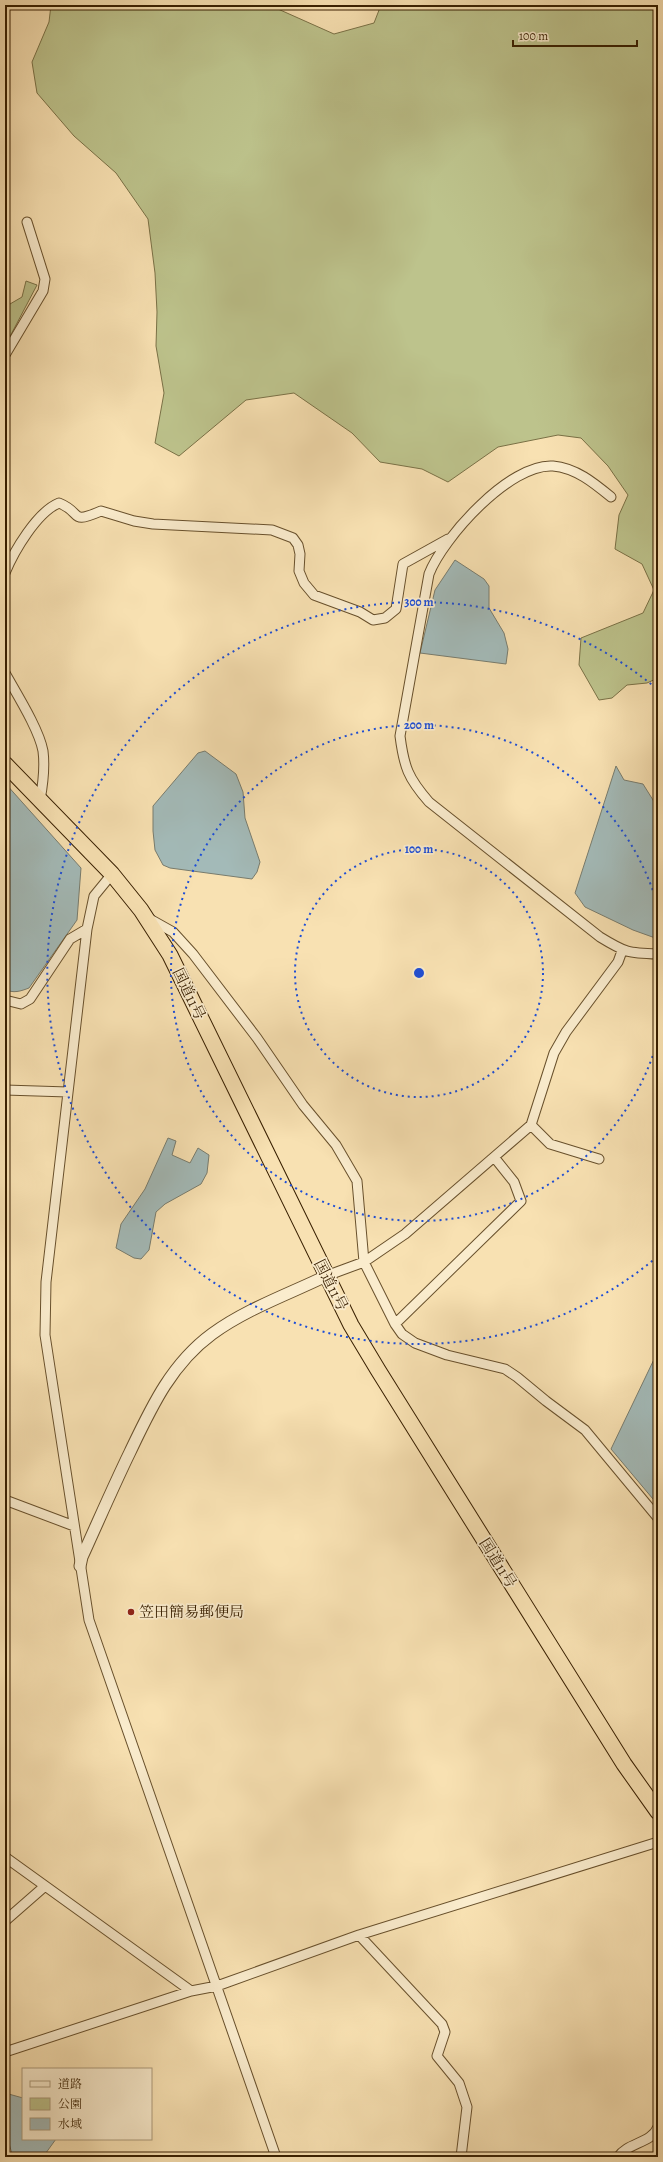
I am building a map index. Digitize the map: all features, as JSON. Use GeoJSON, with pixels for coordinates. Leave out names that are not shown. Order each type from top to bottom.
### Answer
{"type":"FeatureCollection","features":[{"type":"Feature","properties":{"kind":"highway","name":"国道11号"},"geometry":{"type":"LineString","coordinates":[[5,764],[112,874],[146,916],[180,974],[326,1276],[378,1370],[624,1764],[658,1812]]}},
{"type":"Feature","properties":{"kind":"street"},"geometry":{"type":"LineString","coordinates":[[5,355],[43,291],[45,279],[27,222]]}},
{"type":"Feature","properties":{"kind":"street"},"geometry":{"type":"LineString","coordinates":[[611,497],[590,480],[572,470],[552,466],[536,468],[523,473],[498,489],[477,508],[435,558],[429,574],[400,736],[402,754],[407,771],[413,784],[429,802],[581,922],[622,951],[631,954],[658,954]]}},
{"type":"Feature","properties":{"kind":"street"},"geometry":{"type":"LineString","coordinates":[[5,573],[29,532],[42,514],[51,506],[59,503],[65,505],[78,518],[84,518],[101,511],[134,521],[153,524],[272,530],[293,538],[298,546],[299,571],[304,583],[314,595],[360,612],[373,620],[385,618],[396,610],[404,564],[455,535]]}},
{"type":"Feature","properties":{"kind":"street"},"geometry":{"type":"LineString","coordinates":[[5,673],[27,712],[43,750],[44,768],[40,800]]}},
{"type":"Feature","properties":{"kind":"street"},"geometry":{"type":"LineString","coordinates":[[112,874],[94,896],[87,930],[46,1282],[45,1335],[89,1620],[276,2157]]}},
{"type":"Feature","properties":{"kind":"street"},"geometry":{"type":"LineString","coordinates":[[146,916],[173,932],[190,950],[257,1038],[303,1105],[336,1145],[356,1181],[364,1262],[394,1324],[402,1334],[415,1343],[447,1355],[505,1370],[517,1377],[585,1430],[658,1518]]}},
{"type":"Feature","properties":{"kind":"street"},"geometry":{"type":"LineString","coordinates":[[5,1000],[21,1004],[30,999],[70,939],[87,930]]}},
{"type":"Feature","properties":{"kind":"street"},"geometry":{"type":"LineString","coordinates":[[80,1566],[82,1557],[113,1488],[154,1403],[170,1376],[189,1354],[212,1334],[237,1318],[326,1276],[364,1262],[405,1234],[531,1124],[554,1053],[566,1032],[618,962],[622,951]]}},
{"type":"Feature","properties":{"kind":"street"},"geometry":{"type":"LineString","coordinates":[[5,1090],[68,1092]]}},
{"type":"Feature","properties":{"kind":"street"},"geometry":{"type":"LineString","coordinates":[[531,1124],[550,1144],[599,1159]]}},
{"type":"Feature","properties":{"kind":"street"},"geometry":{"type":"LineString","coordinates":[[394,1324],[521,1201],[514,1182],[494,1157]]}},
{"type":"Feature","properties":{"kind":"street"},"geometry":{"type":"LineString","coordinates":[[5,1500],[74,1526]]}},
{"type":"Feature","properties":{"kind":"street"},"geometry":{"type":"LineString","coordinates":[[5,2052],[191,1991],[217,1986],[359,1935],[658,1842]]}},
{"type":"Feature","properties":{"kind":"street"},"geometry":{"type":"LineString","coordinates":[[5,1857],[191,1991]]}},
{"type":"Feature","properties":{"kind":"street"},"geometry":{"type":"LineString","coordinates":[[5,1921],[46,1886]]}},
{"type":"Feature","properties":{"kind":"street"},"geometry":{"type":"LineString","coordinates":[[359,1935],[442,2024],[445,2032],[437,2056],[459,2083],[467,2107],[461,2157]]}},
{"type":"Feature","properties":{"kind":"street"},"geometry":{"type":"LineString","coordinates":[[618,2157],[622,2151],[653,2136],[658,2127]]}},
{"type":"Feature","properties":{"kind":"green space"},"geometry":{"type":"Polygon","coordinates":[[[51,5],[269,5],[334,34],[374,23],[381,5],[658,5],[658,678],[647,683],[627,685],[612,698],[599,700],[579,665],[581,638],[643,613],[654,590],[642,564],[615,549],[619,515],[628,495],[608,466],[581,438],[558,435],[498,447],[448,482],[422,469],[380,462],[352,433],[294,393],[246,400],[179,456],[155,443],[164,393],[156,346],[157,312],[155,273],[148,219],[116,173],[74,136],[37,93],[32,62],[49,22],[51,5]]]}},
{"type":"Feature","properties":{"kind":"green space"},"geometry":{"type":"Polygon","coordinates":[[[26,281],[37,285],[5,346],[5,303],[10,304],[22,297],[26,281]]]}},
{"type":"Feature","properties":{"kind":"water"},"geometry":{"type":"Polygon","coordinates":[[[455,560],[484,579],[489,586],[489,608],[504,633],[508,649],[506,664],[420,653],[435,590],[455,560]]]}},
{"type":"Feature","properties":{"kind":"water"},"geometry":{"type":"Polygon","coordinates":[[[205,751],[236,774],[243,792],[245,818],[260,862],[257,872],[252,879],[170,868],[163,865],[155,850],[153,806],[198,753],[205,751]]]}},
{"type":"Feature","properties":{"kind":"water"},"geometry":{"type":"Polygon","coordinates":[[[616,766],[624,780],[643,784],[658,808],[658,939],[633,930],[585,907],[575,893],[616,766]]]}},
{"type":"Feature","properties":{"kind":"water"},"geometry":{"type":"Polygon","coordinates":[[[5,783],[81,868],[77,920],[29,988],[14,992],[5,989],[5,783]]]}},
{"type":"Feature","properties":{"kind":"water"},"geometry":{"type":"Polygon","coordinates":[[[168,1138],[176,1141],[172,1155],[190,1163],[198,1148],[209,1155],[207,1173],[201,1184],[165,1204],[156,1212],[149,1250],[141,1259],[134,1258],[116,1248],[121,1224],[145,1189],[168,1138]]]}},
{"type":"Feature","properties":{"kind":"water"},"geometry":{"type":"Polygon","coordinates":[[[658,1351],[658,1505],[611,1449],[658,1351]]]}},
{"type":"Feature","properties":{"kind":"water"},"geometry":{"type":"Polygon","coordinates":[[[5,2093],[22,2098],[22,2140],[55,2140],[43,2157],[13,2157],[5,2130],[5,2093]]]}},
{"type":"Feature","properties":{"kind":"place","name":"笠田簡易郵便局"},"geometry":{"type":"Point","coordinates":[131,1612]}}]}
